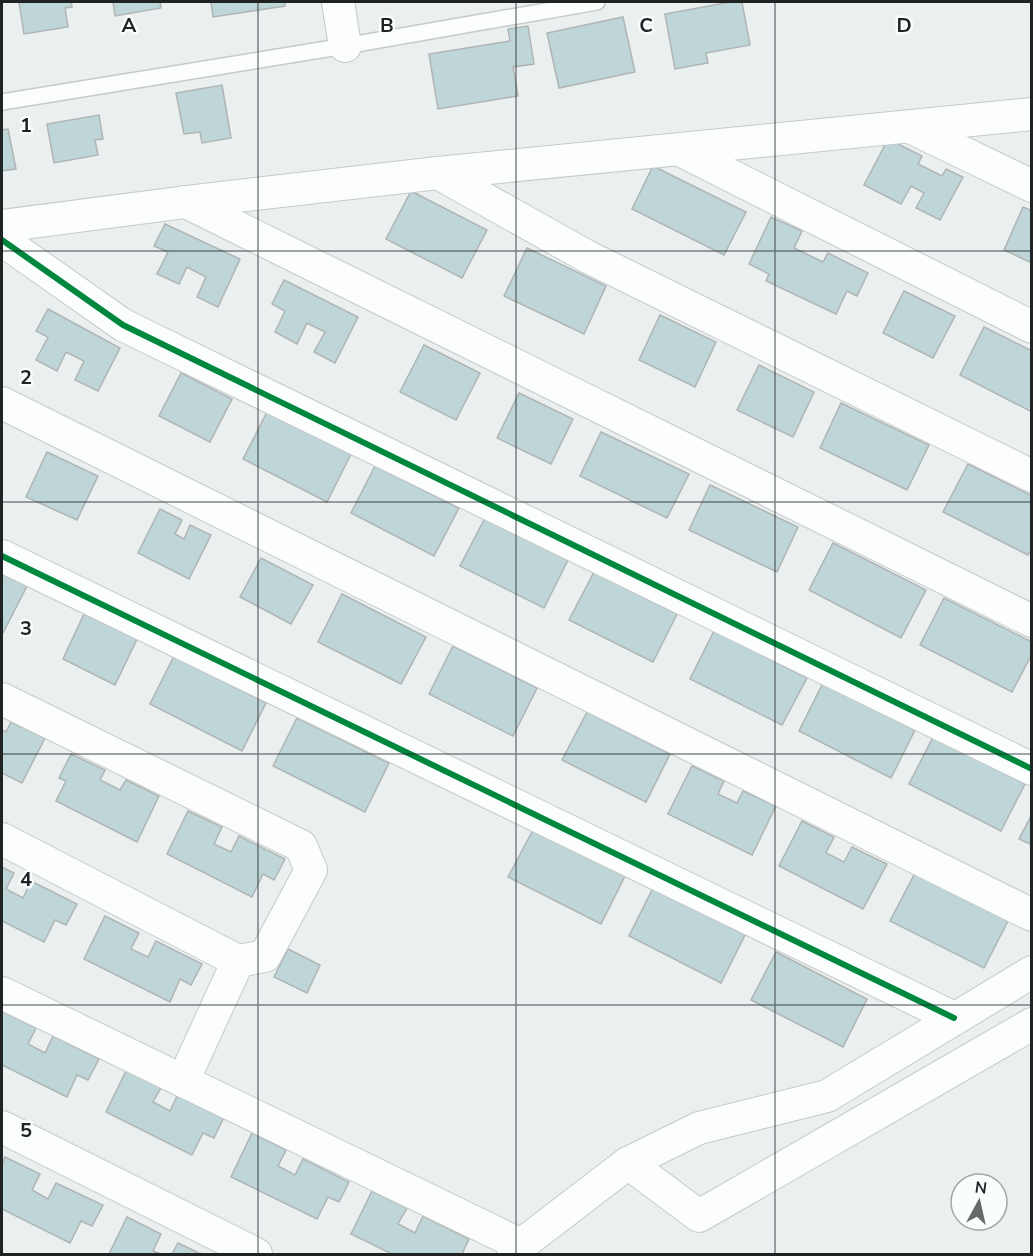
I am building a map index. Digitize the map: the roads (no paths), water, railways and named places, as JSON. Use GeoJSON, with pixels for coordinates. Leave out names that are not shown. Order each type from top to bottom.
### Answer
{"type":"FeatureCollection","features":[{"type":"Feature","properties":{"kind":"street"},"geometry":{"type":"LineString","coordinates":[[338,2],[345,46]]}},
{"type":"Feature","properties":{"kind":"street"},"geometry":{"type":"LineString","coordinates":[[2,226],[438,173],[1032,114]]}},
{"type":"Feature","properties":{"kind":"street"},"geometry":{"type":"LineString","coordinates":[[910,127],[1032,186]]}},
{"type":"Feature","properties":{"kind":"street"},"geometry":{"type":"LineString","coordinates":[[680,150],[1032,327]]}},
{"type":"Feature","properties":{"kind":"street"},"geometry":{"type":"LineString","coordinates":[[438,173],[588,257],[1032,476]]}},
{"type":"Feature","properties":{"kind":"street"},"geometry":{"type":"LineString","coordinates":[[186,202],[1032,621]]}},
{"type":"Feature","properties":{"kind":"street"},"geometry":{"type":"LineString","coordinates":[[2,240],[123,325],[1032,769]]}},
{"type":"Feature","properties":{"kind":"street"},"geometry":{"type":"LineString","coordinates":[[2,403],[1032,915]]}},
{"type":"Feature","properties":{"kind":"street"},"geometry":{"type":"LineString","coordinates":[[2,556],[954,1018]]}},
{"type":"Feature","properties":{"kind":"street"},"geometry":{"type":"LineString","coordinates":[[2,699],[301,846],[311,870],[265,956],[238,961],[2,839]]}},
{"type":"Feature","properties":{"kind":"street"},"geometry":{"type":"LineString","coordinates":[[183,1081],[238,961]]}},
{"type":"Feature","properties":{"kind":"street"},"geometry":{"type":"LineString","coordinates":[[2,993],[183,1081],[517,1250],[628,1163],[699,1128],[827,1096],[1032,972]]}},
{"type":"Feature","properties":{"kind":"street"},"geometry":{"type":"LineString","coordinates":[[628,1163],[699,1216],[1032,1024]]}},
{"type":"Feature","properties":{"kind":"street"},"geometry":{"type":"LineString","coordinates":[[2,1127],[256,1254]]}},
{"type":"Feature","properties":{"kind":"lane"},"geometry":{"type":"LineString","coordinates":[[2,102],[597,2]]}}]}
